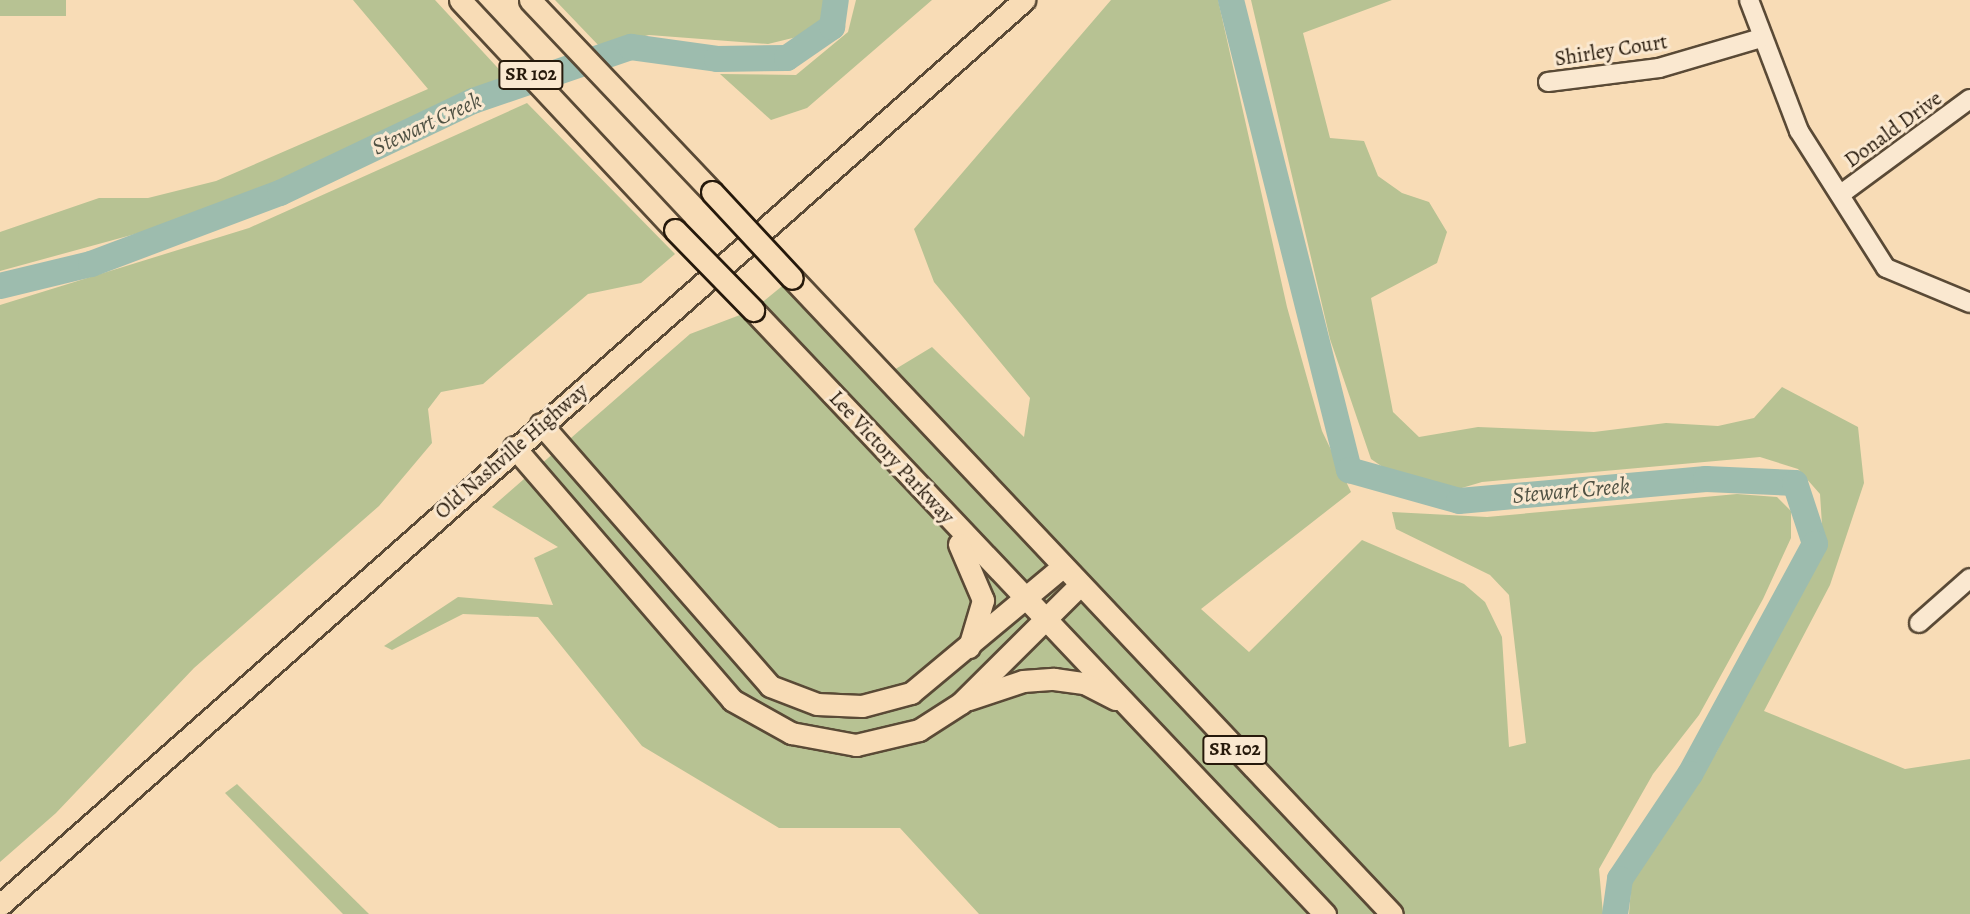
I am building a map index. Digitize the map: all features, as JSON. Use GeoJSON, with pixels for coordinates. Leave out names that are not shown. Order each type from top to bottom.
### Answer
{"type":"FeatureCollection","features":[{"type":"Feature","properties":{"kind":"main road","name":"Lee Victory Parkway"},"geometry":{"type":"LineString","coordinates":[[460,0],[1325,914]]}},
{"type":"Feature","properties":{"kind":"main road","name":"SR 102"},"geometry":{"type":"LineString","coordinates":[[530,0],[1079,586],[1392,914]]}},
{"type":"Feature","properties":{"kind":"main road","name":"Old Nashville Highway"},"geometry":{"type":"LineString","coordinates":[[0,905],[514,447],[1024,0]]}},
{"type":"Feature","properties":{"kind":"main road"},"geometry":{"type":"LineString","coordinates":[[846,408],[867,445],[974,565],[983,600],[965,654]]}},
{"type":"Feature","properties":{"kind":"main road"},"geometry":{"type":"LineString","coordinates":[[541,424],[770,686],[817,704],[862,706],[911,693],[965,654],[1062,567]]}},
{"type":"Feature","properties":{"kind":"main road"},"geometry":{"type":"LineString","coordinates":[[514,447],[732,700],[791,733],[856,745],[919,730],[961,703],[1079,586]]}},
{"type":"Feature","properties":{"kind":"main road"},"geometry":{"type":"LineString","coordinates":[[961,703],[1023,681],[1054,679],[1084,683],[1127,705]]}},
{"type":"Feature","properties":{"kind":"street"},"geometry":{"type":"LineString","coordinates":[[1749,0],[1761,38],[1799,131],[1886,268],[1970,303]]}},
{"type":"Feature","properties":{"kind":"street","name":"Shirley Court"},"geometry":{"type":"LineString","coordinates":[[1548,82],[1659,68],[1761,38]]}},
{"type":"Feature","properties":{"kind":"street","name":"Donald Drive"},"geometry":{"type":"LineString","coordinates":[[1841,194],[1970,99]]}},
{"type":"Feature","properties":{"kind":"street"},"geometry":{"type":"LineString","coordinates":[[1919,623],[1970,578]]}},
{"type":"Feature","properties":{"kind":"green space"},"geometry":{"type":"Polygon","coordinates":[[[0,0],[66,0],[66,16],[0,16],[0,0]]]}},
{"type":"Feature","properties":{"kind":"green space"},"geometry":{"type":"Polygon","coordinates":[[[353,0],[435,0],[508,79],[373,135],[291,178],[168,225],[0,271],[0,232],[99,198],[148,198],[216,181],[428,89],[353,0]]]}},
{"type":"Feature","properties":{"kind":"green space"},"geometry":{"type":"Polygon","coordinates":[[[555,0],[829,0],[827,14],[805,35],[768,44],[649,35],[600,47],[555,0]]]}},
{"type":"Feature","properties":{"kind":"green space"},"geometry":{"type":"Polygon","coordinates":[[[856,0],[932,0],[807,108],[771,120],[720,74],[796,75],[848,32],[856,0]]]}},
{"type":"Feature","properties":{"kind":"green space"},"geometry":{"type":"Polygon","coordinates":[[[1111,0],[1218,0],[1287,307],[1322,431],[1351,492],[1201,609],[1249,652],[1362,540],[1464,584],[1485,602],[1502,637],[1509,747],[1526,743],[1509,595],[1490,575],[1396,529],[1392,512],[1487,517],[1737,494],[1777,497],[1791,511],[1791,538],[1763,599],[1699,715],[1653,774],[1599,869],[1603,914],[979,914],[900,828],[779,828],[642,746],[538,617],[463,614],[392,650],[384,646],[458,597],[553,605],[534,558],[558,547],[492,507],[690,334],[753,310],[792,278],[884,376],[932,347],[1024,437],[1030,398],[934,282],[914,229],[1111,0]]]}},
{"type":"Feature","properties":{"kind":"green space"},"geometry":{"type":"Polygon","coordinates":[[[1251,0],[1392,0],[1303,33],[1330,138],[1364,141],[1378,176],[1402,193],[1429,202],[1447,232],[1437,263],[1371,298],[1393,412],[1419,437],[1478,427],[1594,432],[1666,423],[1718,426],[1754,418],[1782,387],[1858,427],[1864,483],[1830,585],[1764,711],[1905,769],[1970,759],[1970,914],[1629,914],[1632,875],[1716,753],[1823,540],[1820,494],[1798,469],[1760,457],[1482,482],[1455,490],[1399,478],[1371,459],[1330,339],[1251,0]]]}},
{"type":"Feature","properties":{"kind":"green space"},"geometry":{"type":"Polygon","coordinates":[[[527,103],[675,254],[641,283],[588,294],[483,384],[441,392],[428,409],[432,443],[379,506],[194,668],[56,813],[0,862],[0,305],[249,228],[527,103]]]}},
{"type":"Feature","properties":{"kind":"green space"},"geometry":{"type":"Polygon","coordinates":[[[237,784],[369,914],[343,914],[225,793],[237,784]]]}},
{"type":"Feature","properties":{"kind":"waterway","name":"Stewart Creek"},"geometry":{"type":"LineString","coordinates":[[0,286],[91,264],[280,193],[473,101],[631,47],[717,59],[787,58],[832,27],[836,0]]}},
{"type":"Feature","properties":{"kind":"waterway","name":"Stewart Creek"},"geometry":{"type":"LineString","coordinates":[[1231,0],[1349,470],[1459,501],[1706,479],[1795,483],[1815,544],[1690,774],[1620,879],[1615,914]]}}]}
